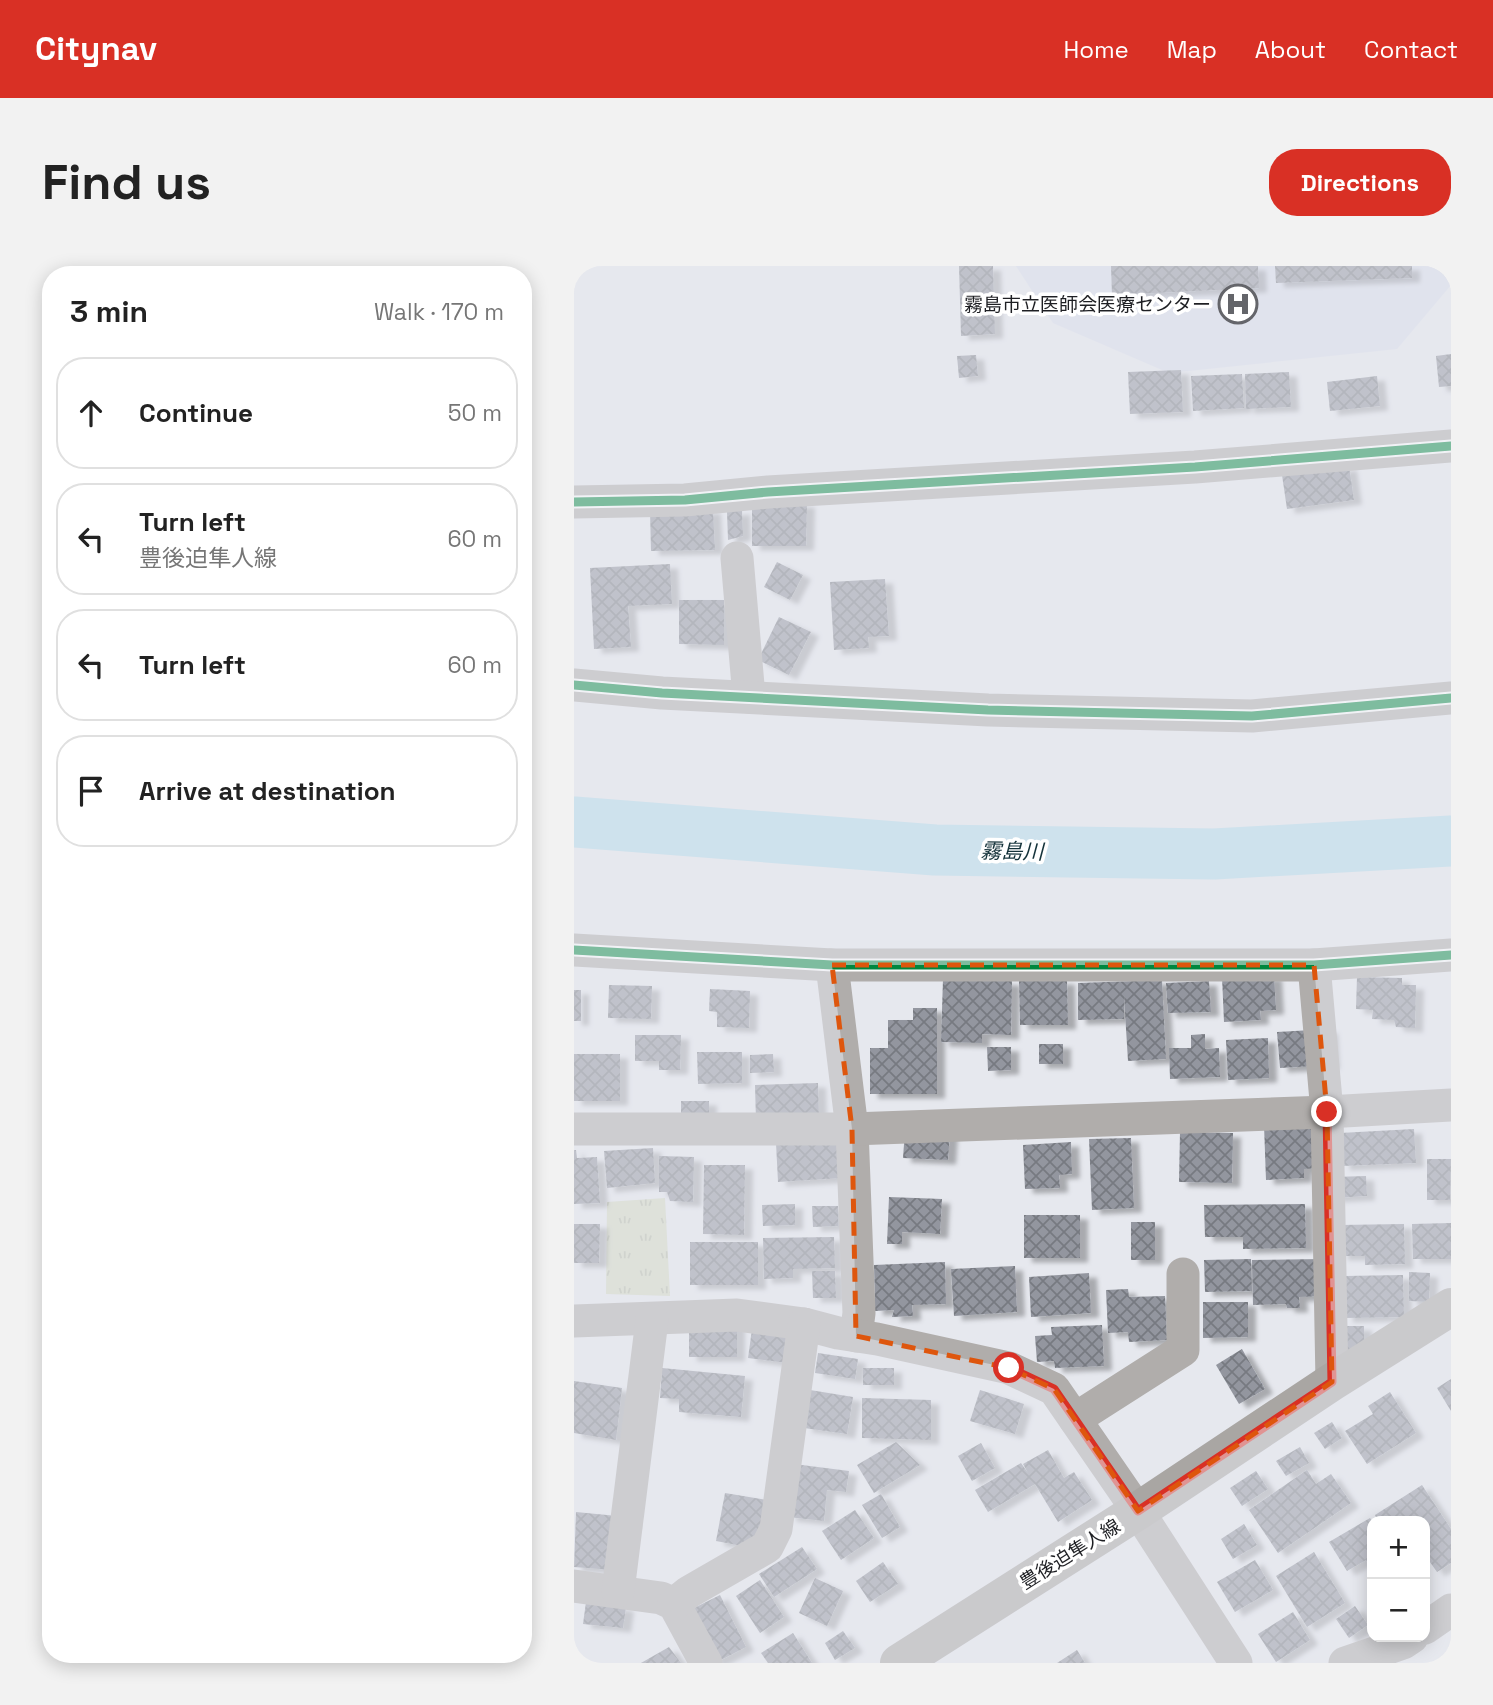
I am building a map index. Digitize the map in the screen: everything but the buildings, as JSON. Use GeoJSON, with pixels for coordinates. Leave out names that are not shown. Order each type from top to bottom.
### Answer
{"type":"FeatureCollection","features":[{"type":"Feature","properties":{"kind":"main road","name":"豊後迫隼人線"},"geometry":{"type":"LineString","coordinates":[[899,1663],[1451,1307]]}},
{"type":"Feature","properties":{"kind":"street"},"geometry":{"type":"LineString","coordinates":[[574,502],[685,500],[768,492],[1195,467],[1451,446]]}},
{"type":"Feature","properties":{"kind":"street"},"geometry":{"type":"LineString","coordinates":[[737,558],[749,697]]}},
{"type":"Feature","properties":{"kind":"street"},"geometry":{"type":"LineString","coordinates":[[574,685],[988,710],[1252,716],[1451,698]]}},
{"type":"Feature","properties":{"kind":"street"},"geometry":{"type":"LineString","coordinates":[[574,950],[832,965],[1314,965],[1451,955]]}},
{"type":"Feature","properties":{"kind":"street"},"geometry":{"type":"LineString","coordinates":[[832,965],[852,1129],[859,1313],[856,1336]]}},
{"type":"Feature","properties":{"kind":"street"},"geometry":{"type":"LineString","coordinates":[[1314,965],[1327,1112],[1332,1382]]}},
{"type":"Feature","properties":{"kind":"street"},"geometry":{"type":"LineString","coordinates":[[574,1129],[852,1129],[1451,1105]]}},
{"type":"Feature","properties":{"kind":"street"},"geometry":{"type":"LineString","coordinates":[[1075,1419],[1183,1350],[1183,1274]]}},
{"type":"Feature","properties":{"kind":"street"},"geometry":{"type":"LineString","coordinates":[[574,1321],[737,1315],[804,1324],[1009,1368],[1054,1389],[1138,1511],[1236,1663]]}},
{"type":"Feature","properties":{"kind":"street"},"geometry":{"type":"LineString","coordinates":[[618,1591],[652,1320]]}},
{"type":"Feature","properties":{"kind":"street"},"geometry":{"type":"LineString","coordinates":[[674,1604],[689,1592],[767,1547],[776,1529],[804,1324]]}},
{"type":"Feature","properties":{"kind":"street"},"geometry":{"type":"LineString","coordinates":[[574,1586],[661,1598],[674,1604],[706,1663]]}},
{"type":"Feature","properties":{"kind":"street"},"geometry":{"type":"LineString","coordinates":[[1345,1663],[1404,1642]]}},
{"type":"Feature","properties":{"kind":"highlighted area"},"geometry":{"type":"Polygon","coordinates":[[[832,965],[1314,965],[1327,1112],[1332,1382],[1138,1511],[1054,1389],[1009,1368],[856,1336],[852,1129],[832,965]]]}},
{"type":"Feature","properties":{"kind":"shaded area","name":"霧島市立医師会医療センター"},"geometry":{"type":"Polygon","coordinates":[[[1016,266],[1451,266],[1451,285],[1397,349],[1169,373],[1053,323],[1016,266]]]}},
{"type":"Feature","properties":{"kind":"green space"},"geometry":{"type":"Polygon","coordinates":[[[665,1198],[670,1296],[606,1294],[607,1202],[665,1198]]]}},
{"type":"Feature","properties":{"kind":"waterway","name":"霧島川"},"geometry":{"type":"LineString","coordinates":[[574,822],[935,850],[1214,854],[1451,841]]}},
{"type":"Feature","properties":{"kind":"cycle path"},"geometry":{"type":"LineString","coordinates":[[574,502],[685,500],[768,492],[1195,467],[1451,446]]}},
{"type":"Feature","properties":{"kind":"cycle path"},"geometry":{"type":"LineString","coordinates":[[574,685],[662,693],[988,710],[1252,716],[1451,698]]}},
{"type":"Feature","properties":{"kind":"cycle path"},"geometry":{"type":"LineString","coordinates":[[574,950],[832,965],[1314,965],[1451,955]]}},
{"type":"Feature","properties":{"kind":"place","name":"霧島市立医師会医療センター"},"geometry":{"type":"Point","coordinates":[1238,304]}},
{"type":"Feature","properties":{"kind":"route"},"geometry":{"type":"LineString","coordinates":[[1009,1368],[1054,1389],[1138,1511],[1332,1382],[1327,1112]]}}]}
